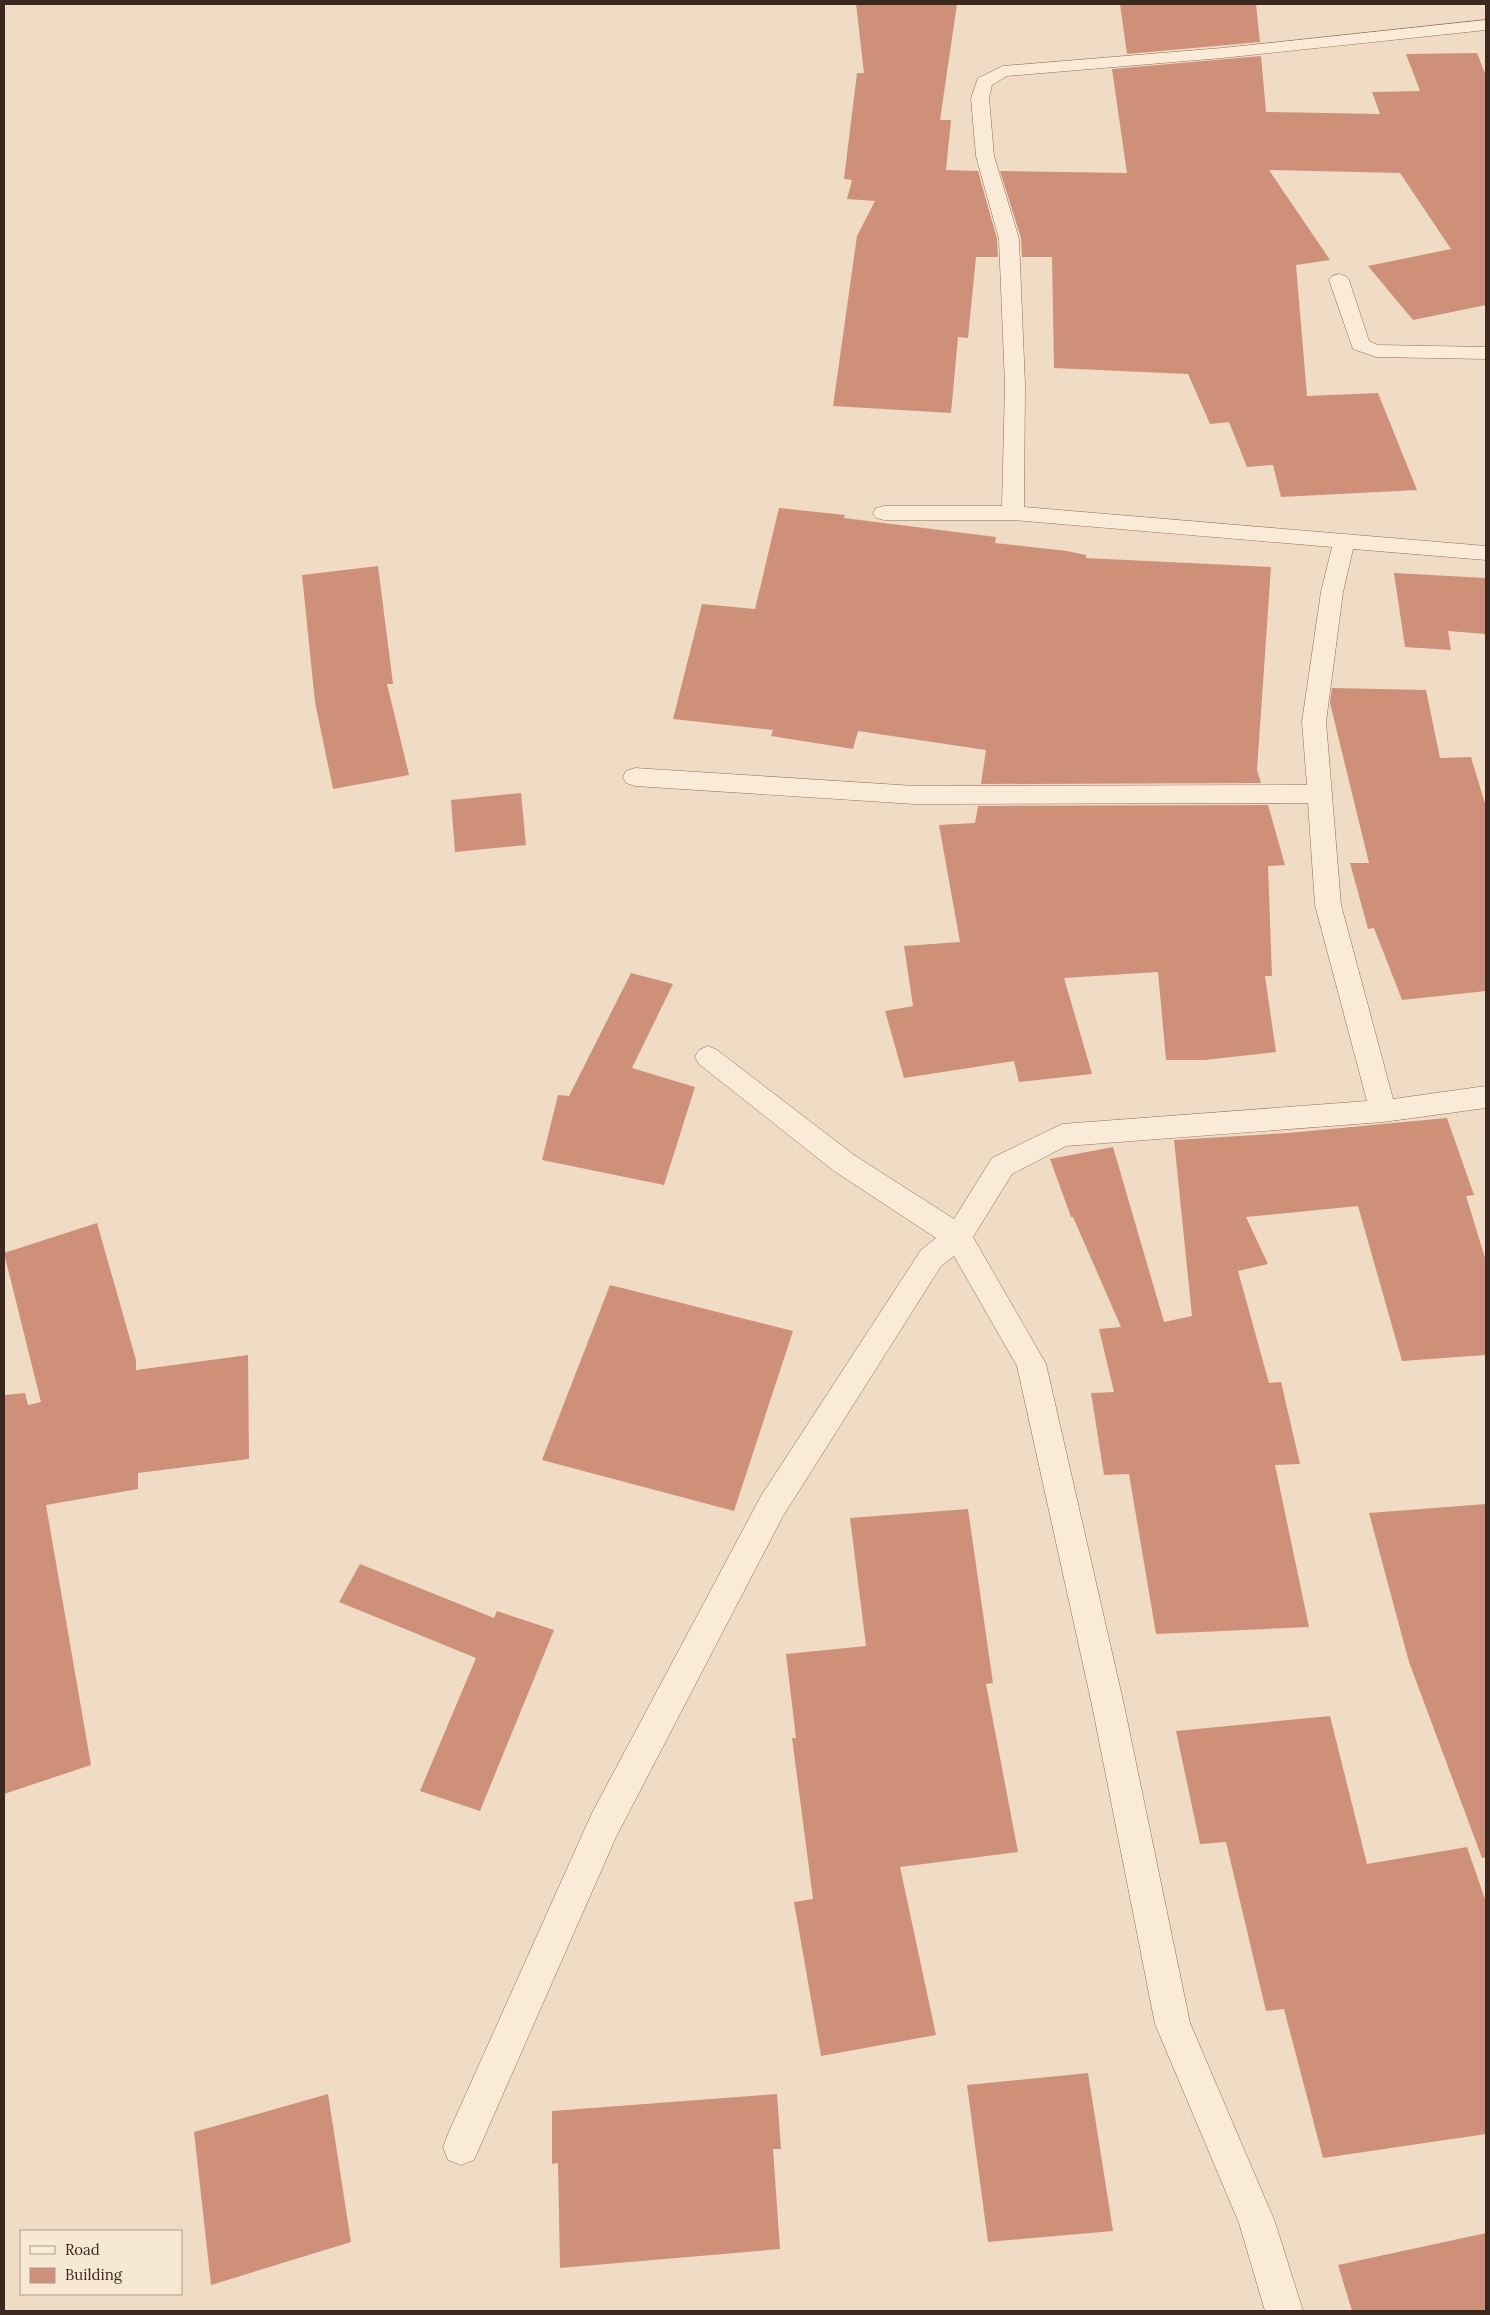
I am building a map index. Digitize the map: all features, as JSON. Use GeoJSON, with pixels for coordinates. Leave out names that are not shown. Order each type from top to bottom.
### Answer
{"type":"FeatureCollection","features":[{"type":"Feature","properties":{"kind":"street"},"geometry":{"type":"LineString","coordinates":[[1013,513],[1015,385],[1009,239],[985,156],[980,98],[984,82],[1003,71],[1222,54],[1486,26]]}},
{"type":"Feature","properties":{"kind":"street"},"geometry":{"type":"LineString","coordinates":[[1338,280],[1360,345],[1376,351],[1486,353]]}},
{"type":"Feature","properties":{"kind":"street"},"geometry":{"type":"LineString","coordinates":[[884,513],[1013,513],[1486,553]]}},
{"type":"Feature","properties":{"kind":"street"},"geometry":{"type":"LineString","coordinates":[[1344,542],[1332,592],[1314,722],[1328,905],[1384,1110]]}},
{"type":"Feature","properties":{"kind":"street"},"geometry":{"type":"LineString","coordinates":[[636,777],[915,795],[1320,794]]}},
{"type":"Feature","properties":{"kind":"street"},"geometry":{"type":"LineString","coordinates":[[708,1057],[844,1163],[958,1237],[1031,1364],[1108,1705],[1173,2024],[1257,2222],[1284,2311]]}},
{"type":"Feature","properties":{"kind":"street"},"geometry":{"type":"LineString","coordinates":[[462,2147],[604,1825],[772,1506],[931,1258],[958,1237],[1002,1166],[1062,1134],[1384,1110],[1486,1097]]}},
{"type":"Feature","properties":{"kind":"building"},"geometry":{"type":"Polygon","coordinates":[[[856,4],[957,4],[940,120],[951,120],[946,170],[978,171],[997,239],[998,257],[976,257],[968,338],[958,337],[951,413],[833,406],[857,236],[875,201],[847,199],[852,180],[844,179],[857,73],[864,73],[856,4]]]}},
{"type":"Feature","properties":{"kind":"building"},"geometry":{"type":"Polygon","coordinates":[[[1120,4],[1256,4],[1260,42],[1127,54],[1120,4]]]}},
{"type":"Feature","properties":{"kind":"building"},"geometry":{"type":"Polygon","coordinates":[[[1477,53],[1486,76],[1486,305],[1413,320],[1368,266],[1451,249],[1400,173],[1269,170],[1330,260],[1296,265],[1307,396],[1378,393],[1417,490],[1281,497],[1273,465],[1247,467],[1229,422],[1210,424],[1188,374],[1054,368],[1052,257],[1022,257],[1021,238],[1000,171],[1127,173],[1112,69],[1261,56],[1266,112],[1380,114],[1372,92],[1420,91],[1406,54],[1477,53]]]}},
{"type":"Feature","properties":{"kind":"building"},"geometry":{"type":"Polygon","coordinates":[[[779,508],[845,515],[844,518],[996,537],[995,543],[1067,551],[1086,555],[1086,558],[1271,567],[1257,770],[1261,783],[981,784],[986,750],[858,731],[853,749],[771,736],[773,730],[673,719],[702,604],[755,609],[779,508]]]}},
{"type":"Feature","properties":{"kind":"building"},"geometry":{"type":"Polygon","coordinates":[[[378,566],[393,684],[387,684],[409,775],[333,789],[315,702],[302,575],[378,566]]]}},
{"type":"Feature","properties":{"kind":"building"},"geometry":{"type":"Polygon","coordinates":[[[1394,573],[1486,578],[1486,634],[1448,631],[1451,650],[1405,647],[1394,573]]]}},
{"type":"Feature","properties":{"kind":"building"},"geometry":{"type":"Polygon","coordinates":[[[1332,688],[1426,690],[1440,758],[1471,757],[1486,807],[1486,991],[1402,1000],[1374,928],[1368,929],[1350,863],[1369,863],[1330,703],[1332,688]]]}},
{"type":"Feature","properties":{"kind":"building"},"geometry":{"type":"Polygon","coordinates":[[[521,793],[526,845],[455,852],[451,800],[521,793]]]}},
{"type":"Feature","properties":{"kind":"building"},"geometry":{"type":"Polygon","coordinates":[[[1268,805],[1285,865],[1268,866],[1272,976],[1265,976],[1276,1052],[1205,1060],[1166,1060],[1158,972],[1064,978],[1092,1074],[1019,1082],[1014,1061],[904,1078],[885,1011],[913,1006],[904,946],[960,942],[939,825],[975,823],[978,806],[1268,805]]]}},
{"type":"Feature","properties":{"kind":"building"},"geometry":{"type":"Polygon","coordinates":[[[631,973],[673,984],[632,1068],[695,1087],[664,1185],[542,1160],[558,1095],[569,1096],[631,973]]]}},
{"type":"Feature","properties":{"kind":"building"},"geometry":{"type":"Polygon","coordinates":[[[1447,1118],[1474,1195],[1466,1196],[1486,1261],[1486,1355],[1402,1361],[1358,1206],[1246,1217],[1268,1264],[1238,1271],[1269,1383],[1281,1382],[1300,1464],[1275,1465],[1309,1627],[1156,1634],[1129,1474],[1104,1475],[1091,1393],[1114,1392],[1099,1329],[1121,1327],[1073,1217],[1071,1217],[1050,1159],[1113,1147],[1164,1322],[1192,1316],[1174,1140],[1288,1133],[1447,1118]]]}},
{"type":"Feature","properties":{"kind":"building"},"geometry":{"type":"Polygon","coordinates":[[[97,1223],[136,1360],[136,1370],[248,1355],[249,1459],[138,1473],[138,1489],[46,1505],[91,1765],[4,1794],[4,1395],[25,1393],[28,1405],[41,1402],[4,1253],[97,1223]]]}},
{"type":"Feature","properties":{"kind":"building"},"geometry":{"type":"Polygon","coordinates":[[[610,1285],[793,1331],[734,1511],[542,1460],[610,1285]]]}},
{"type":"Feature","properties":{"kind":"building"},"geometry":{"type":"Polygon","coordinates":[[[1486,1504],[1486,1857],[1482,1858],[1409,1662],[1369,1513],[1486,1504]]]}},
{"type":"Feature","properties":{"kind":"building"},"geometry":{"type":"Polygon","coordinates":[[[968,1509],[993,1683],[986,1684],[1018,1852],[900,1867],[936,2035],[821,2056],[794,1902],[813,1899],[792,1738],[796,1738],[786,1654],[866,1646],[850,1518],[968,1509]]]}},
{"type":"Feature","properties":{"kind":"building"},"geometry":{"type":"Polygon","coordinates":[[[360,1564],[494,1618],[497,1611],[554,1630],[480,1811],[420,1791],[476,1658],[339,1602],[360,1564]]]}},
{"type":"Feature","properties":{"kind":"building"},"geometry":{"type":"Polygon","coordinates":[[[1330,1716],[1367,1864],[1467,1847],[1486,1902],[1486,2134],[1323,2158],[1284,2009],[1266,2011],[1226,1842],[1200,1844],[1176,1731],[1330,1716]]]}},
{"type":"Feature","properties":{"kind":"building"},"geometry":{"type":"Polygon","coordinates":[[[1088,2073],[1113,2231],[988,2242],[967,2085],[1088,2073]]]}},
{"type":"Feature","properties":{"kind":"building"},"geometry":{"type":"Polygon","coordinates":[[[328,2094],[351,2242],[211,2285],[194,2132],[328,2094]]]}},
{"type":"Feature","properties":{"kind":"building"},"geometry":{"type":"Polygon","coordinates":[[[777,2094],[781,2149],[773,2149],[780,2249],[560,2268],[558,2163],[552,2164],[552,2111],[777,2094]]]}},
{"type":"Feature","properties":{"kind":"building"},"geometry":{"type":"Polygon","coordinates":[[[1486,2233],[1486,2311],[1352,2311],[1338,2265],[1486,2233]]]}}]}
